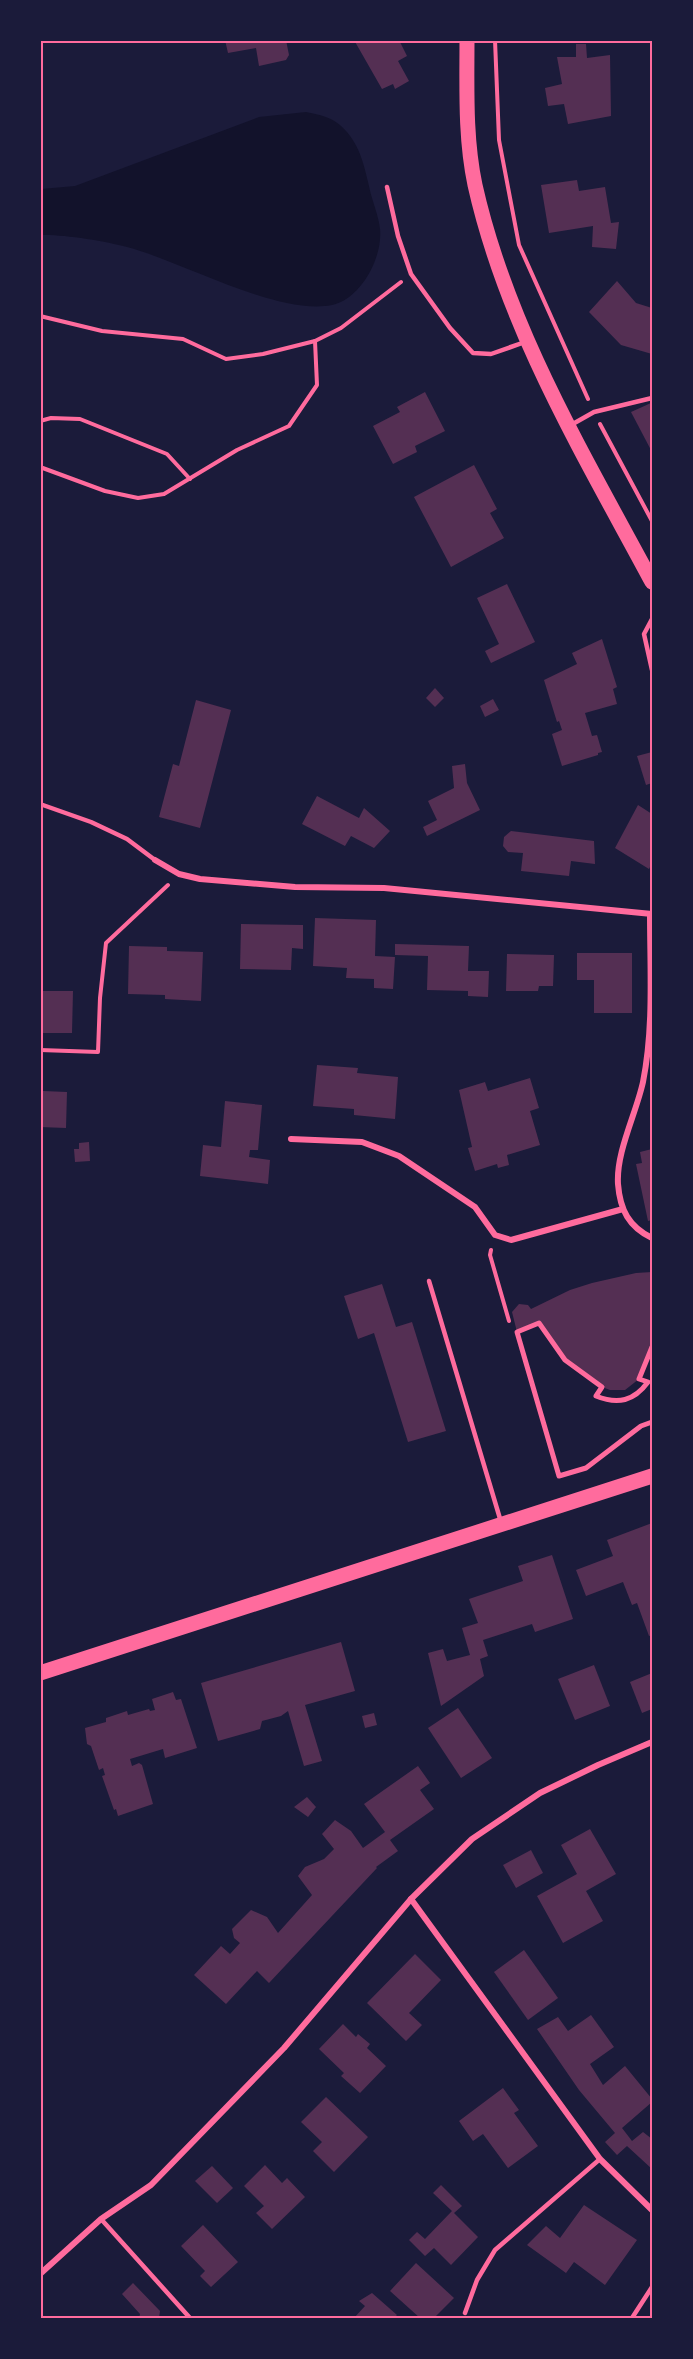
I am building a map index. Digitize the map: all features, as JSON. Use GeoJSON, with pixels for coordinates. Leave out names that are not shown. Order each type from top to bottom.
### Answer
{"type":"FeatureCollection","features":[{"type":"Feature","properties":{"kind":"main road"},"geometry":{"type":"LineString","coordinates":[[466,40],[468,121],[475,183],[491,246],[527,341],[568,426],[652,581]]}},
{"type":"Feature","properties":{"kind":"main road"},"geometry":{"type":"LineString","coordinates":[[40,1673],[652,1476]]}},
{"type":"Feature","properties":{"kind":"street"},"geometry":{"type":"LineString","coordinates":[[155,860],[179,874],[200,879],[295,887],[384,888],[651,914],[649,1036],[643,1083],[619,1166],[618,1184],[623,1209],[637,1231],[652,1238]]}},
{"type":"Feature","properties":{"kind":"street"},"geometry":{"type":"LineString","coordinates":[[291,1138],[363,1142],[399,1156],[475,1207],[495,1235],[511,1240],[623,1209]]}},
{"type":"Feature","properties":{"kind":"street"},"geometry":{"type":"LineString","coordinates":[[652,1347],[639,1379],[648,1382],[629,1400],[617,1402],[596,1396],[602,1387],[565,1360],[539,1323],[517,1332],[559,1476],[586,1468],[641,1426],[652,1422]]}},
{"type":"Feature","properties":{"kind":"street"},"geometry":{"type":"LineString","coordinates":[[40,2274],[100,2219],[152,2185],[284,2048],[411,1899],[472,1839],[540,1793],[652,1742]]}},
{"type":"Feature","properties":{"kind":"street"},"geometry":{"type":"LineString","coordinates":[[411,1899],[600,2159],[652,2210]]}},
{"type":"Feature","properties":{"kind":"lane"},"geometry":{"type":"LineString","coordinates":[[387,187],[398,236],[411,274],[450,328],[473,353],[491,354],[527,341]]}},
{"type":"Feature","properties":{"kind":"lane"},"geometry":{"type":"LineString","coordinates":[[568,426],[594,412],[652,398]]}},
{"type":"Feature","properties":{"kind":"lane"},"geometry":{"type":"LineString","coordinates":[[652,619],[644,634],[652,670]]}},
{"type":"Feature","properties":{"kind":"lane"},"geometry":{"type":"LineString","coordinates":[[40,804],[91,822],[127,839],[155,860]]}},
{"type":"Feature","properties":{"kind":"lane"},"geometry":{"type":"LineString","coordinates":[[429,1281],[502,1524]]}},
{"type":"Feature","properties":{"kind":"lane"},"geometry":{"type":"LineString","coordinates":[[465,2313],[477,2280],[495,2250],[600,2159]]}},
{"type":"Feature","properties":{"kind":"lane"},"geometry":{"type":"LineString","coordinates":[[100,2219],[190,2319]]}},
{"type":"Feature","properties":{"kind":"lane"},"geometry":{"type":"LineString","coordinates":[[632,2319],[652,2287]]}},
{"type":"Feature","properties":{"kind":"path"},"geometry":{"type":"LineString","coordinates":[[495,40],[499,140],[519,245],[594,412],[652,521]]}},
{"type":"Feature","properties":{"kind":"path"},"geometry":{"type":"LineString","coordinates":[[40,316],[102,331],[183,339],[226,359],[263,354],[315,341],[341,328],[411,274]]}},
{"type":"Feature","properties":{"kind":"path"},"geometry":{"type":"LineString","coordinates":[[40,467],[105,491],[138,498],[164,494],[237,450],[289,426],[317,385],[315,341]]}},
{"type":"Feature","properties":{"kind":"path"},"geometry":{"type":"LineString","coordinates":[[40,421],[51,418],[80,419],[167,454],[190,479]]}},
{"type":"Feature","properties":{"kind":"path"},"geometry":{"type":"LineString","coordinates":[[40,1050],[98,1052],[100,998],[106,943],[179,874]]}},
{"type":"Feature","properties":{"kind":"path"},"geometry":{"type":"LineString","coordinates":[[495,1235],[490,1256],[514,1339],[518,1338]]}},
{"type":"Feature","properties":{"kind":"shaded area"},"geometry":{"type":"Polygon","coordinates":[[[306,112],[324,116],[336,122],[347,132],[362,158],[379,221],[380,240],[374,264],[361,286],[343,301],[332,305],[310,306],[285,303],[127,247],[84,238],[41,235],[41,189],[75,186],[259,117],[306,112]]]}},
{"type":"Feature","properties":{"kind":"building"},"geometry":{"type":"Polygon","coordinates":[[[225,40],[286,40],[289,55],[286,60],[259,66],[256,48],[228,53],[225,40]]]}},
{"type":"Feature","properties":{"kind":"building"},"geometry":{"type":"Polygon","coordinates":[[[354,40],[399,40],[407,56],[398,61],[409,81],[395,89],[393,84],[382,89],[354,40]]]}},
{"type":"Feature","properties":{"kind":"building"},"geometry":{"type":"Polygon","coordinates":[[[576,44],[586,44],[587,58],[610,55],[611,116],[568,124],[564,104],[548,106],[545,88],[562,84],[557,57],[576,57],[576,44]]]}},
{"type":"Feature","properties":{"kind":"building"},"geometry":{"type":"Polygon","coordinates":[[[577,180],[579,191],[605,187],[611,223],[619,222],[616,249],[592,247],[593,226],[549,233],[541,185],[577,180]]]}},
{"type":"Feature","properties":{"kind":"building"},"geometry":{"type":"Polygon","coordinates":[[[617,281],[636,303],[652,308],[652,354],[621,345],[589,312],[617,281]]]}},
{"type":"Feature","properties":{"kind":"building"},"geometry":{"type":"Polygon","coordinates":[[[425,392],[445,431],[415,446],[417,452],[393,464],[373,426],[400,412],[397,407],[425,392]]]}},
{"type":"Feature","properties":{"kind":"building"},"geometry":{"type":"Polygon","coordinates":[[[651,403],[652,407],[652,452],[631,412],[651,403]]]}},
{"type":"Feature","properties":{"kind":"building"},"geometry":{"type":"Polygon","coordinates":[[[474,465],[497,509],[490,513],[504,538],[451,567],[414,497],[474,465]]]}},
{"type":"Feature","properties":{"kind":"building"},"geometry":{"type":"Polygon","coordinates":[[[507,584],[535,642],[491,663],[485,651],[499,644],[477,598],[507,584]]]}},
{"type":"Feature","properties":{"kind":"building"},"geometry":{"type":"Polygon","coordinates":[[[602,639],[617,687],[613,689],[617,704],[585,713],[592,736],[597,735],[602,752],[562,766],[552,734],[562,730],[559,721],[557,722],[544,680],[577,664],[572,653],[602,639]]]}},
{"type":"Feature","properties":{"kind":"building"},"geometry":{"type":"Polygon","coordinates":[[[435,688],[444,698],[435,707],[426,698],[435,688]]]}},
{"type":"Feature","properties":{"kind":"building"},"geometry":{"type":"Polygon","coordinates":[[[493,699],[499,710],[485,717],[480,706],[493,699]]]}},
{"type":"Feature","properties":{"kind":"building"},"geometry":{"type":"Polygon","coordinates":[[[196,700],[231,710],[200,828],[159,817],[173,764],[179,766],[196,700]]]}},
{"type":"Feature","properties":{"kind":"building"},"geometry":{"type":"Polygon","coordinates":[[[652,752],[652,783],[646,785],[637,756],[652,752]]]}},
{"type":"Feature","properties":{"kind":"building"},"geometry":{"type":"Polygon","coordinates":[[[465,764],[467,783],[480,810],[427,836],[423,827],[437,820],[428,801],[454,788],[452,766],[465,764]]]}},
{"type":"Feature","properties":{"kind":"building"},"geometry":{"type":"Polygon","coordinates":[[[317,796],[359,818],[364,808],[390,831],[374,848],[351,836],[345,846],[302,824],[317,796]]]}},
{"type":"Feature","properties":{"kind":"building"},"geometry":{"type":"Polygon","coordinates":[[[638,805],[652,814],[652,863],[649,869],[615,848],[638,805]]]}},
{"type":"Feature","properties":{"kind":"building"},"geometry":{"type":"Polygon","coordinates":[[[511,831],[594,841],[595,864],[571,861],[569,876],[521,871],[523,853],[508,852],[503,846],[504,837],[511,831]]]}},
{"type":"Feature","properties":{"kind":"building"},"geometry":{"type":"Polygon","coordinates":[[[315,918],[376,920],[375,956],[395,957],[393,989],[374,988],[374,979],[346,978],[347,968],[313,966],[315,918]]]}},
{"type":"Feature","properties":{"kind":"building"},"geometry":{"type":"Polygon","coordinates":[[[241,924],[303,925],[303,949],[292,948],[291,970],[240,969],[241,924]]]}},
{"type":"Feature","properties":{"kind":"building"},"geometry":{"type":"Polygon","coordinates":[[[395,944],[469,946],[468,971],[489,971],[488,997],[468,996],[468,991],[427,990],[428,956],[395,955],[395,944]]]}},
{"type":"Feature","properties":{"kind":"building"},"geometry":{"type":"Polygon","coordinates":[[[129,946],[167,947],[167,951],[203,952],[201,1001],[165,999],[165,995],[128,994],[129,946]]]}},
{"type":"Feature","properties":{"kind":"building"},"geometry":{"type":"Polygon","coordinates":[[[577,953],[632,953],[632,1013],[594,1013],[594,980],[577,980],[577,953]]]}},
{"type":"Feature","properties":{"kind":"building"},"geometry":{"type":"Polygon","coordinates":[[[507,954],[554,955],[553,986],[539,986],[538,991],[506,991],[507,954]]]}},
{"type":"Feature","properties":{"kind":"building"},"geometry":{"type":"Polygon","coordinates":[[[40,991],[73,991],[72,1033],[40,1033],[40,991]]]}},
{"type":"Feature","properties":{"kind":"building"},"geometry":{"type":"Polygon","coordinates":[[[317,1065],[358,1068],[357,1073],[398,1077],[395,1119],[354,1115],[354,1109],[313,1106],[317,1065]]]}},
{"type":"Feature","properties":{"kind":"building"},"geometry":{"type":"Polygon","coordinates":[[[530,1078],[539,1108],[530,1111],[540,1145],[507,1155],[509,1165],[498,1168],[497,1164],[475,1171],[468,1148],[472,1147],[459,1090],[485,1082],[488,1091],[530,1078]]]}},
{"type":"Feature","properties":{"kind":"building"},"geometry":{"type":"Polygon","coordinates":[[[40,1087],[43,1087],[43,1091],[67,1092],[66,1128],[40,1127],[40,1087]]]}},
{"type":"Feature","properties":{"kind":"building"},"geometry":{"type":"Polygon","coordinates":[[[225,1101],[262,1105],[258,1150],[250,1150],[249,1157],[270,1160],[268,1184],[200,1176],[203,1145],[221,1147],[225,1101]]]}},
{"type":"Feature","properties":{"kind":"building"},"geometry":{"type":"Polygon","coordinates":[[[89,1142],[90,1161],[75,1162],[74,1149],[79,1149],[79,1143],[89,1142]]]}},
{"type":"Feature","properties":{"kind":"building"},"geometry":{"type":"Polygon","coordinates":[[[652,1149],[652,1220],[648,1221],[636,1164],[642,1163],[640,1152],[652,1149]]]}},
{"type":"Feature","properties":{"kind":"building"},"geometry":{"type":"Polygon","coordinates":[[[652,1272],[652,1347],[639,1379],[625,1390],[610,1390],[602,1387],[565,1360],[539,1323],[517,1332],[512,1312],[519,1304],[528,1305],[531,1309],[570,1290],[592,1283],[636,1273],[652,1272]]]}},
{"type":"Feature","properties":{"kind":"building"},"geometry":{"type":"Polygon","coordinates":[[[382,1284],[396,1327],[412,1322],[446,1431],[408,1442],[374,1333],[358,1339],[344,1296],[382,1284]]]}},
{"type":"Feature","properties":{"kind":"building"},"geometry":{"type":"Polygon","coordinates":[[[652,1523],[652,1635],[649,1636],[637,1603],[632,1605],[623,1582],[586,1596],[576,1570],[613,1556],[607,1540],[652,1523]]]}},
{"type":"Feature","properties":{"kind":"building"},"geometry":{"type":"Polygon","coordinates":[[[552,1555],[573,1619],[535,1632],[532,1624],[483,1640],[488,1656],[480,1659],[484,1676],[441,1706],[428,1653],[443,1649],[447,1661],[470,1655],[462,1628],[478,1623],[469,1599],[523,1581],[518,1566],[552,1555]]]}},
{"type":"Feature","properties":{"kind":"building"},"geometry":{"type":"Polygon","coordinates":[[[341,1642],[355,1691],[305,1705],[322,1761],[304,1766],[288,1711],[281,1716],[262,1721],[260,1729],[218,1741],[201,1683],[341,1642]]]}},
{"type":"Feature","properties":{"kind":"building"},"geometry":{"type":"Polygon","coordinates":[[[594,1665],[610,1706],[575,1720],[558,1679],[594,1665]]]}},
{"type":"Feature","properties":{"kind":"building"},"geometry":{"type":"Polygon","coordinates":[[[652,1673],[652,1709],[642,1713],[630,1682],[652,1673]]]}},
{"type":"Feature","properties":{"kind":"building"},"geometry":{"type":"Polygon","coordinates":[[[173,1692],[176,1700],[181,1699],[197,1748],[165,1758],[163,1749],[130,1759],[132,1766],[139,1763],[142,1765],[153,1804],[118,1816],[102,1776],[105,1775],[103,1768],[99,1770],[91,1746],[87,1744],[85,1728],[106,1722],[106,1718],[127,1711],[128,1715],[149,1709],[150,1711],[155,1710],[152,1699],[173,1692]]]}},
{"type":"Feature","properties":{"kind":"building"},"geometry":{"type":"Polygon","coordinates":[[[458,1708],[492,1758],[461,1778],[428,1728],[458,1708]]]}},
{"type":"Feature","properties":{"kind":"building"},"geometry":{"type":"Polygon","coordinates":[[[374,1713],[377,1725],[365,1728],[362,1716],[374,1713]]]}},
{"type":"Feature","properties":{"kind":"building"},"geometry":{"type":"Polygon","coordinates":[[[418,1766],[430,1783],[420,1790],[434,1809],[390,1840],[398,1851],[376,1867],[269,1983],[257,1971],[226,2004],[194,1975],[221,1946],[230,1954],[240,1943],[234,1938],[232,1929],[251,1910],[267,1917],[278,1933],[312,1895],[298,1876],[305,1867],[324,1859],[334,1849],[322,1834],[335,1820],[351,1831],[363,1848],[385,1832],[364,1804],[418,1766]]]}},
{"type":"Feature","properties":{"kind":"building"},"geometry":{"type":"Polygon","coordinates":[[[307,1797],[316,1807],[308,1817],[294,1807],[307,1797]]]}},
{"type":"Feature","properties":{"kind":"building"},"geometry":{"type":"Polygon","coordinates":[[[590,1829],[616,1874],[586,1891],[603,1921],[563,1943],[537,1896],[577,1874],[561,1845],[590,1829]]]}},
{"type":"Feature","properties":{"kind":"building"},"geometry":{"type":"Polygon","coordinates":[[[531,1850],[543,1873],[516,1888],[503,1865],[531,1850]]]}},
{"type":"Feature","properties":{"kind":"building"},"geometry":{"type":"Polygon","coordinates":[[[524,1950],[558,1998],[528,2020],[494,1972],[524,1950]]]}},
{"type":"Feature","properties":{"kind":"building"},"geometry":{"type":"Polygon","coordinates":[[[415,1954],[441,1980],[409,2013],[422,2025],[406,2041],[367,2003],[415,1954]]]}},
{"type":"Feature","properties":{"kind":"building"},"geometry":{"type":"Polygon","coordinates":[[[591,2015],[614,2047],[590,2064],[603,2085],[625,2066],[652,2099],[652,2102],[622,2128],[632,2141],[643,2132],[652,2139],[652,2169],[627,2146],[617,2155],[605,2142],[615,2133],[579,2090],[537,2029],[558,2017],[568,2031],[591,2015]]]}},
{"type":"Feature","properties":{"kind":"building"},"geometry":{"type":"Polygon","coordinates":[[[343,2024],[356,2037],[358,2034],[370,2044],[367,2048],[386,2066],[360,2093],[341,2076],[344,2073],[319,2049],[343,2024]]]}},
{"type":"Feature","properties":{"kind":"building"},"geometry":{"type":"Polygon","coordinates":[[[503,2088],[519,2110],[514,2113],[538,2146],[508,2168],[483,2134],[473,2141],[459,2121],[503,2088]]]}},
{"type":"Feature","properties":{"kind":"building"},"geometry":{"type":"Polygon","coordinates":[[[326,2097],[368,2137],[334,2172],[313,2151],[322,2142],[301,2122],[326,2097]]]}},
{"type":"Feature","properties":{"kind":"building"},"geometry":{"type":"Polygon","coordinates":[[[265,2165],[282,2183],[287,2178],[305,2197],[272,2229],[256,2213],[264,2206],[244,2186],[265,2165]]]}},
{"type":"Feature","properties":{"kind":"building"},"geometry":{"type":"Polygon","coordinates":[[[212,2166],[233,2188],[217,2203],[195,2181],[212,2166]]]}},
{"type":"Feature","properties":{"kind":"building"},"geometry":{"type":"Polygon","coordinates":[[[441,2185],[462,2206],[454,2213],[478,2237],[451,2265],[434,2248],[425,2256],[409,2240],[417,2232],[425,2239],[452,2211],[433,2193],[441,2185]]]}},
{"type":"Feature","properties":{"kind":"building"},"geometry":{"type":"Polygon","coordinates":[[[584,2205],[637,2240],[605,2285],[574,2262],[566,2273],[527,2245],[546,2226],[560,2238],[584,2205]]]}},
{"type":"Feature","properties":{"kind":"building"},"geometry":{"type":"Polygon","coordinates":[[[203,2225],[238,2262],[211,2287],[200,2276],[205,2271],[181,2246],[203,2225]]]}},
{"type":"Feature","properties":{"kind":"building"},"geometry":{"type":"Polygon","coordinates":[[[416,2263],[454,2298],[434,2318],[420,2318],[390,2291],[416,2263]]]}},
{"type":"Feature","properties":{"kind":"building"},"geometry":{"type":"Polygon","coordinates":[[[133,2283],[160,2311],[159,2318],[139,2318],[140,2314],[122,2294],[133,2283]]]}},
{"type":"Feature","properties":{"kind":"building"},"geometry":{"type":"Polygon","coordinates":[[[372,2293],[397,2315],[394,2318],[354,2318],[365,2306],[359,2301],[372,2293]]]}}]}
